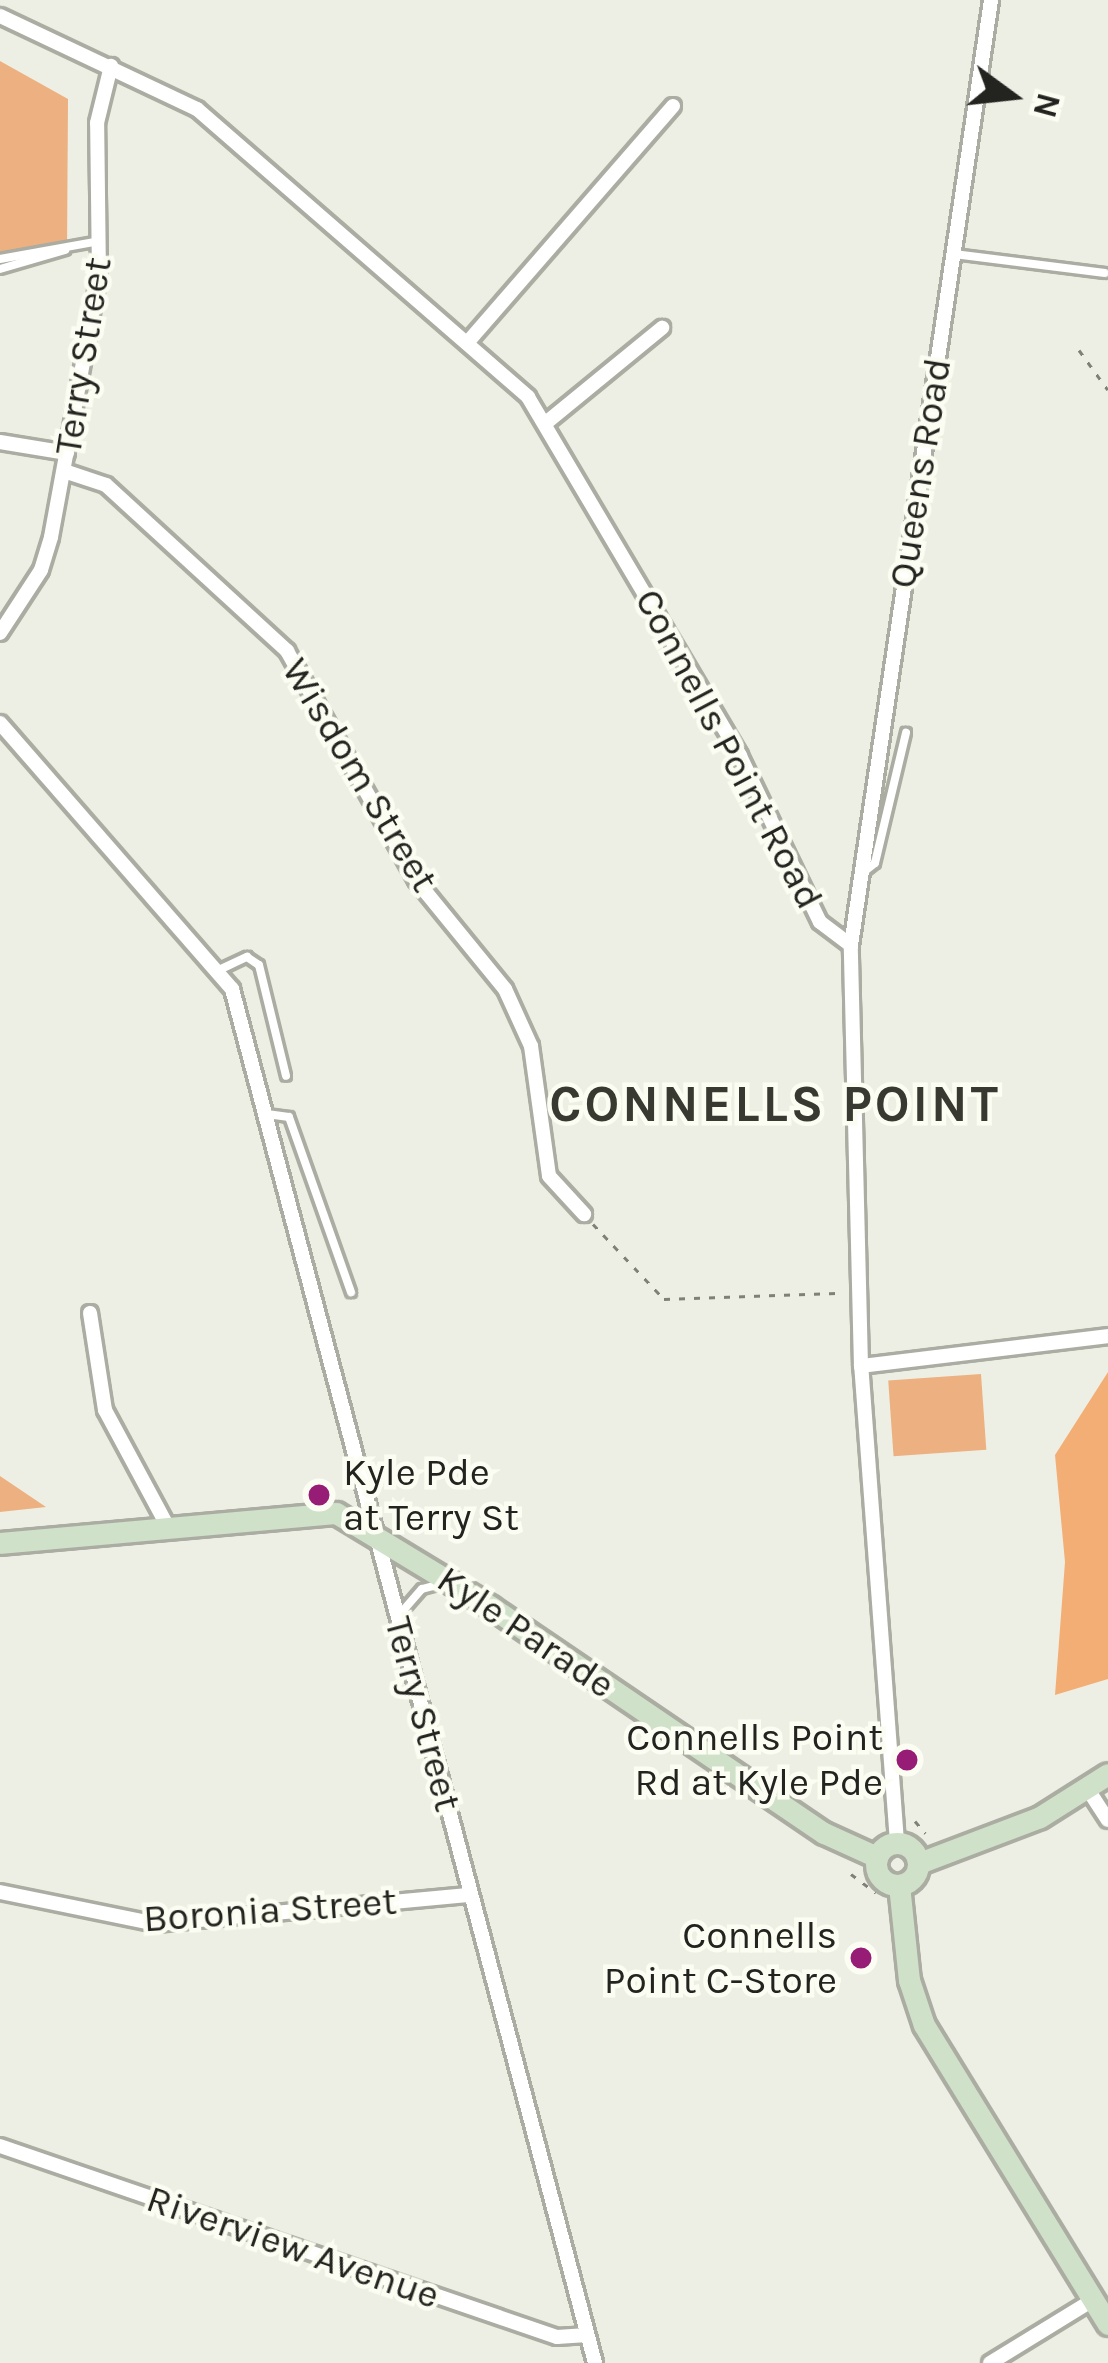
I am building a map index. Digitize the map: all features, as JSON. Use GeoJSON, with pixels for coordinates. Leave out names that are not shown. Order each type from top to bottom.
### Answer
{"type":"FeatureCollection","features":[{"type":"Feature","properties":{"kind":"street","name":"Queens Road"},"geometry":{"type":"LineString","coordinates":[[851,945],[991,0]]}},
{"type":"Feature","properties":{"kind":"street","name":"Connells Point Road"},"geometry":{"type":"LineString","coordinates":[[0,16],[197,109],[467,343],[547,422],[740,757],[820,922],[851,945],[861,1366],[897,1842]]}},
{"type":"Feature","properties":{"kind":"street","name":"Terry Street"},"geometry":{"type":"LineString","coordinates":[[0,633],[47,555],[64,471],[102,241],[97,122],[111,66]]}},
{"type":"Feature","properties":{"kind":"street"},"geometry":{"type":"LineString","coordinates":[[467,343],[673,106]]}},
{"type":"Feature","properties":{"kind":"street"},"geometry":{"type":"LineString","coordinates":[[547,422],[662,328]]}},
{"type":"Feature","properties":{"kind":"street"},"geometry":{"type":"LineString","coordinates":[[0,442],[67,453]]}},
{"type":"Feature","properties":{"kind":"street","name":"Wisdom Street"},"geometry":{"type":"LineString","coordinates":[[64,471],[106,485],[287,651],[416,880],[505,989],[531,1046],[549,1176],[584,1214]]}},
{"type":"Feature","properties":{"kind":"street","name":"Terry Street"},"geometry":{"type":"LineString","coordinates":[[0,723],[221,969],[266,1114],[595,2363]]}},
{"type":"Feature","properties":{"kind":"street"},"geometry":{"type":"LineString","coordinates":[[90,1313],[105,1410],[167,1525]]}},
{"type":"Feature","properties":{"kind":"street"},"geometry":{"type":"LineString","coordinates":[[861,1366],[1108,1336]]}},
{"type":"Feature","properties":{"kind":"street","name":"Kyle Parade"},"geometry":{"type":"LineString","coordinates":[[0,1543],[323,1510],[375,1532],[824,1833],[877,1858]]}},
{"type":"Feature","properties":{"kind":"street"},"geometry":{"type":"LineString","coordinates":[[919,1863],[1040,1817],[1108,1774]]}},
{"type":"Feature","properties":{"kind":"street"},"geometry":{"type":"LineString","coordinates":[[1087,1788],[1108,1820]]}},
{"type":"Feature","properties":{"kind":"street"},"geometry":{"type":"LineString","coordinates":[[898,1885],[880,1877],[877,1858],[897,1842],[919,1863]]}},
{"type":"Feature","properties":{"kind":"street"},"geometry":{"type":"LineString","coordinates":[[898,1885],[915,1876],[919,1863]]}},
{"type":"Feature","properties":{"kind":"street"},"geometry":{"type":"LineString","coordinates":[[898,1885],[909,1980],[924,2025],[1108,2324]]}},
{"type":"Feature","properties":{"kind":"street","name":"Boronia Street"},"geometry":{"type":"LineString","coordinates":[[0,1892],[156,1924],[470,1895]]}},
{"type":"Feature","properties":{"kind":"street","name":"Riverview Avenue"},"geometry":{"type":"LineString","coordinates":[[0,2146],[557,2337],[587,2335]]}},
{"type":"Feature","properties":{"kind":"street"},"geometry":{"type":"LineString","coordinates":[[990,2363],[1093,2300]]}},
{"type":"Feature","properties":{"kind":"lane"},"geometry":{"type":"LineString","coordinates":[[0,259],[102,241]]}},
{"type":"Feature","properties":{"kind":"lane"},"geometry":{"type":"LineString","coordinates":[[0,269],[71,246]]}},
{"type":"Feature","properties":{"kind":"lane"},"geometry":{"type":"LineString","coordinates":[[954,254],[1106,273]]}},
{"type":"Feature","properties":{"kind":"lane"},"geometry":{"type":"LineString","coordinates":[[858,875],[873,868],[906,734]]}},
{"type":"Feature","properties":{"kind":"lane"},"geometry":{"type":"LineString","coordinates":[[221,969],[247,957],[260,965],[286,1076]]}},
{"type":"Feature","properties":{"kind":"lane"},"geometry":{"type":"LineString","coordinates":[[266,1114],[289,1118],[351,1292]]}},
{"type":"Feature","properties":{"kind":"lane"},"geometry":{"type":"LineString","coordinates":[[398,1618],[422,1589],[452,1582]]}},
{"type":"Feature","properties":{"kind":"path"},"geometry":{"type":"LineString","coordinates":[[1079,350],[1108,390]]}},
{"type":"Feature","properties":{"kind":"path"},"geometry":{"type":"LineString","coordinates":[[584,1214],[664,1299],[837,1293]]}},
{"type":"Feature","properties":{"kind":"path"},"geometry":{"type":"LineString","coordinates":[[915,1820],[925,1833]]}},
{"type":"Feature","properties":{"kind":"path"},"geometry":{"type":"LineString","coordinates":[[851,1874],[876,1893]]}},
{"type":"Feature","properties":{"kind":"shaded area"},"geometry":{"type":"Polygon","coordinates":[[[0,61],[68,99],[67,252],[0,265],[0,61]]]}},
{"type":"Feature","properties":{"kind":"shaded area"},"geometry":{"type":"Polygon","coordinates":[[[1108,1372],[1108,1679],[1055,1695],[1065,1562],[1055,1455],[1108,1372]]]}},
{"type":"Feature","properties":{"kind":"shaded area"},"geometry":{"type":"Polygon","coordinates":[[[981,1374],[986,1450],[894,1456],[888,1380],[981,1374]]]}},
{"type":"Feature","properties":{"kind":"shaded area"},"geometry":{"type":"Polygon","coordinates":[[[0,1476],[46,1507],[0,1512],[0,1476]]]}},
{"type":"Feature","properties":{"kind":"place","name":"Kyle Pde at Terry St"},"geometry":{"type":"Point","coordinates":[319,1495]}},
{"type":"Feature","properties":{"kind":"place","name":"Connells Point Rd at Kyle Pde"},"geometry":{"type":"Point","coordinates":[907,1760]}},
{"type":"Feature","properties":{"kind":"place","name":"Connells Point C-Store"},"geometry":{"type":"Point","coordinates":[861,1958]}},
{"type":"Feature","properties":{"kind":"district","name":"CONNELLS POINT"},"geometry":{"type":"Point","coordinates":[775,1104]}}]}
